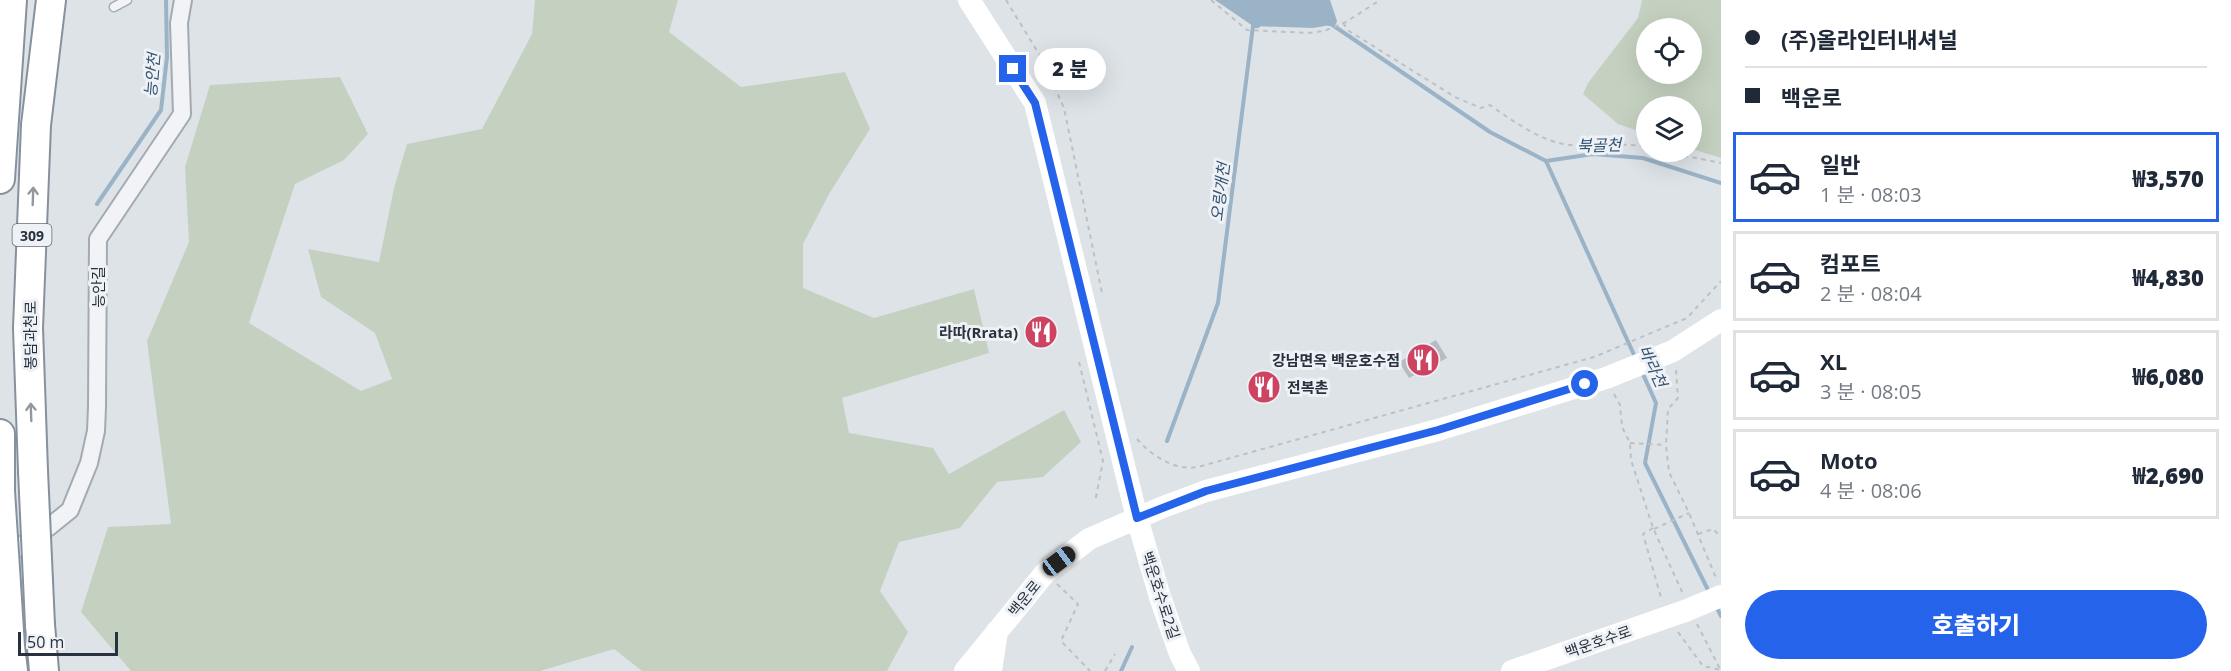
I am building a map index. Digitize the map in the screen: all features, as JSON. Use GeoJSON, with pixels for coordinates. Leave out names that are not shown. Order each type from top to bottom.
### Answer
{"type":"FeatureCollection","features":[{"type":"Feature","properties":{"kind":"highway"},"geometry":{"type":"LineString","coordinates":[[0,179],[12,0]]}},
{"type":"Feature","properties":{"kind":"highway","name":"봉담과천로"},"geometry":{"type":"LineString","coordinates":[[44,671],[40,625],[28,328],[36,125],[51,0]]}},
{"type":"Feature","properties":{"kind":"highway"},"geometry":{"type":"LineString","coordinates":[[0,434],[0,491],[11,658]]}},
{"type":"Feature","properties":{"kind":"main road"},"geometry":{"type":"LineString","coordinates":[[969,0],[1035,103],[1137,518]]}},
{"type":"Feature","properties":{"kind":"main road","name":"백운로"},"geometry":{"type":"LineString","coordinates":[[965,671],[1045,573],[1089,539],[1206,491],[1438,430],[1614,375],[1667,353],[1721,320]]}},
{"type":"Feature","properties":{"kind":"main road","name":"백운호수로2길"},"geometry":{"type":"LineString","coordinates":[[1137,518],[1160,597],[1180,654],[1190,671]]}},
{"type":"Feature","properties":{"kind":"main road","name":"백운호수로"},"geometry":{"type":"LineString","coordinates":[[1512,671],[1684,614],[1719,589]]}},
{"type":"Feature","properties":{"kind":"main road","name":"백운로"},"geometry":{"type":"LineString","coordinates":[[991,671],[997,631]]}},
{"type":"Feature","properties":{"kind":"street","name":"능안길"},"geometry":{"type":"LineString","coordinates":[[0,560],[70,510],[89,463],[96,431],[97,407],[98,239],[182,114],[179,23],[183,0]]}},
{"type":"Feature","properties":{"kind":"lane"},"geometry":{"type":"LineString","coordinates":[[114,7],[127,0]]}},
{"type":"Feature","properties":{"kind":"path"},"geometry":{"type":"LineString","coordinates":[[1006,0],[1042,59],[1064,108],[1103,302]]}},
{"type":"Feature","properties":{"kind":"path"},"geometry":{"type":"LineString","coordinates":[[1211,0],[1247,30],[1308,33],[1324,31],[1343,23],[1380,0]]}},
{"type":"Feature","properties":{"kind":"path"},"geometry":{"type":"LineString","coordinates":[[1343,23],[1349,31],[1455,97],[1481,108],[1490,105],[1516,123],[1559,143],[1607,147],[1636,145]]}},
{"type":"Feature","properties":{"kind":"path"},"geometry":{"type":"LineString","coordinates":[[1702,159],[1721,163]]}},
{"type":"Feature","properties":{"kind":"path"},"geometry":{"type":"LineString","coordinates":[[1137,440],[1155,456],[1185,469],[1198,467],[1594,357],[1687,318],[1721,281]]}},
{"type":"Feature","properties":{"kind":"path"},"geometry":{"type":"LineString","coordinates":[[1667,353],[1678,398],[1668,408],[1666,445],[1669,472],[1698,534],[1719,589]]}},
{"type":"Feature","properties":{"kind":"path"},"geometry":{"type":"LineString","coordinates":[[1078,359],[1103,461],[1095,502]]}},
{"type":"Feature","properties":{"kind":"path"},"geometry":{"type":"LineString","coordinates":[[1614,375],[1622,427],[1630,443],[1631,460],[1684,614],[1703,666],[1721,671]]}},
{"type":"Feature","properties":{"kind":"path"},"geometry":{"type":"LineString","coordinates":[[1630,443],[1666,445]]}},
{"type":"Feature","properties":{"kind":"path"},"geometry":{"type":"LineString","coordinates":[[1689,513],[1643,534],[1684,614],[1721,671]]}},
{"type":"Feature","properties":{"kind":"path"},"geometry":{"type":"LineString","coordinates":[[1698,534],[1713,529],[1721,537]]}},
{"type":"Feature","properties":{"kind":"path"},"geometry":{"type":"LineString","coordinates":[[1045,573],[1078,604],[1061,641],[1090,671]]}},
{"type":"Feature","properties":{"kind":"path"},"geometry":{"type":"LineString","coordinates":[[1105,671],[1114,654]]}},
{"type":"Feature","properties":{"kind":"green space"},"geometry":{"type":"Polygon","coordinates":[[[535,0],[678,0],[669,32],[741,87],[845,72],[870,129],[829,194],[803,244],[803,288],[874,318],[974,289],[989,353],[842,398],[849,433],[933,448],[949,474],[1064,410],[1081,442],[1043,477],[997,482],[960,528],[899,542],[880,591],[908,632],[887,671],[642,671],[614,649],[540,671],[131,671],[81,612],[108,527],[171,524],[147,341],[189,242],[185,167],[210,85],[340,77],[368,134],[344,160],[295,184],[249,323],[361,391],[392,379],[375,333],[321,297],[308,249],[379,262],[394,188],[407,144],[482,129],[532,34],[535,0]]]}},
{"type":"Feature","properties":{"kind":"green space"},"geometry":{"type":"Polygon","coordinates":[[[1642,0],[1721,0],[1721,158],[1702,152],[1702,96],[1636,96],[1636,130],[1618,124],[1583,94],[1588,83],[1636,21],[1636,84],[1702,84],[1702,18],[1638,18],[1642,0]]]}},
{"type":"Feature","properties":{"kind":"water"},"geometry":{"type":"Polygon","coordinates":[[[1215,0],[1330,0],[1337,21],[1336,24],[1313,28],[1253,26],[1215,0]]]}},
{"type":"Feature","properties":{"kind":"building","name":"강남면옥 백운호수점"},"geometry":{"type":"Polygon","coordinates":[[[1436,340],[1447,358],[1409,378],[1399,362],[1436,340]]]}},
{"type":"Feature","properties":{"kind":"waterway","name":"능안천"},"geometry":{"type":"LineString","coordinates":[[97,204],[161,110],[167,57],[166,0]]}},
{"type":"Feature","properties":{"kind":"waterway"},"geometry":{"type":"LineString","coordinates":[[1329,24],[1490,132],[1546,161]]}},
{"type":"Feature","properties":{"kind":"waterway","name":"오링개천"},"geometry":{"type":"LineString","coordinates":[[1167,441],[1218,303],[1253,26],[1258,26]]}},
{"type":"Feature","properties":{"kind":"waterway","name":"북골천"},"geometry":{"type":"LineString","coordinates":[[1546,161],[1593,154],[1643,158],[1721,183]]}},
{"type":"Feature","properties":{"kind":"waterway","name":"바라천"},"geometry":{"type":"LineString","coordinates":[[1546,161],[1635,357]]}},
{"type":"Feature","properties":{"kind":"waterway","name":"바라천"},"geometry":{"type":"LineString","coordinates":[[1642,372],[1656,403],[1645,463],[1710,594]]}},
{"type":"Feature","properties":{"kind":"waterway","name":"바라천"},"geometry":{"type":"LineString","coordinates":[[1716,606],[1721,616]]}},
{"type":"Feature","properties":{"kind":"waterway","name":"오링개천"},"geometry":{"type":"LineString","coordinates":[[1121,671],[1132,647]]}},
{"type":"Feature","properties":{"kind":"place","name":"라따(Rrata)"},"geometry":{"type":"Point","coordinates":[1041,332]}},
{"type":"Feature","properties":{"kind":"place","name":"강남면옥 백운호수점"},"geometry":{"type":"Point","coordinates":[1423,360]}},
{"type":"Feature","properties":{"kind":"place","name":"전복촌"},"geometry":{"type":"Point","coordinates":[1264,387]}},
{"type":"Feature","properties":{"kind":"route"},"geometry":{"type":"LineString","coordinates":[[1013,69],[1035,103],[1095,338],[1137,518],[1206,491],[1438,430],[1585,384]]}}]}
